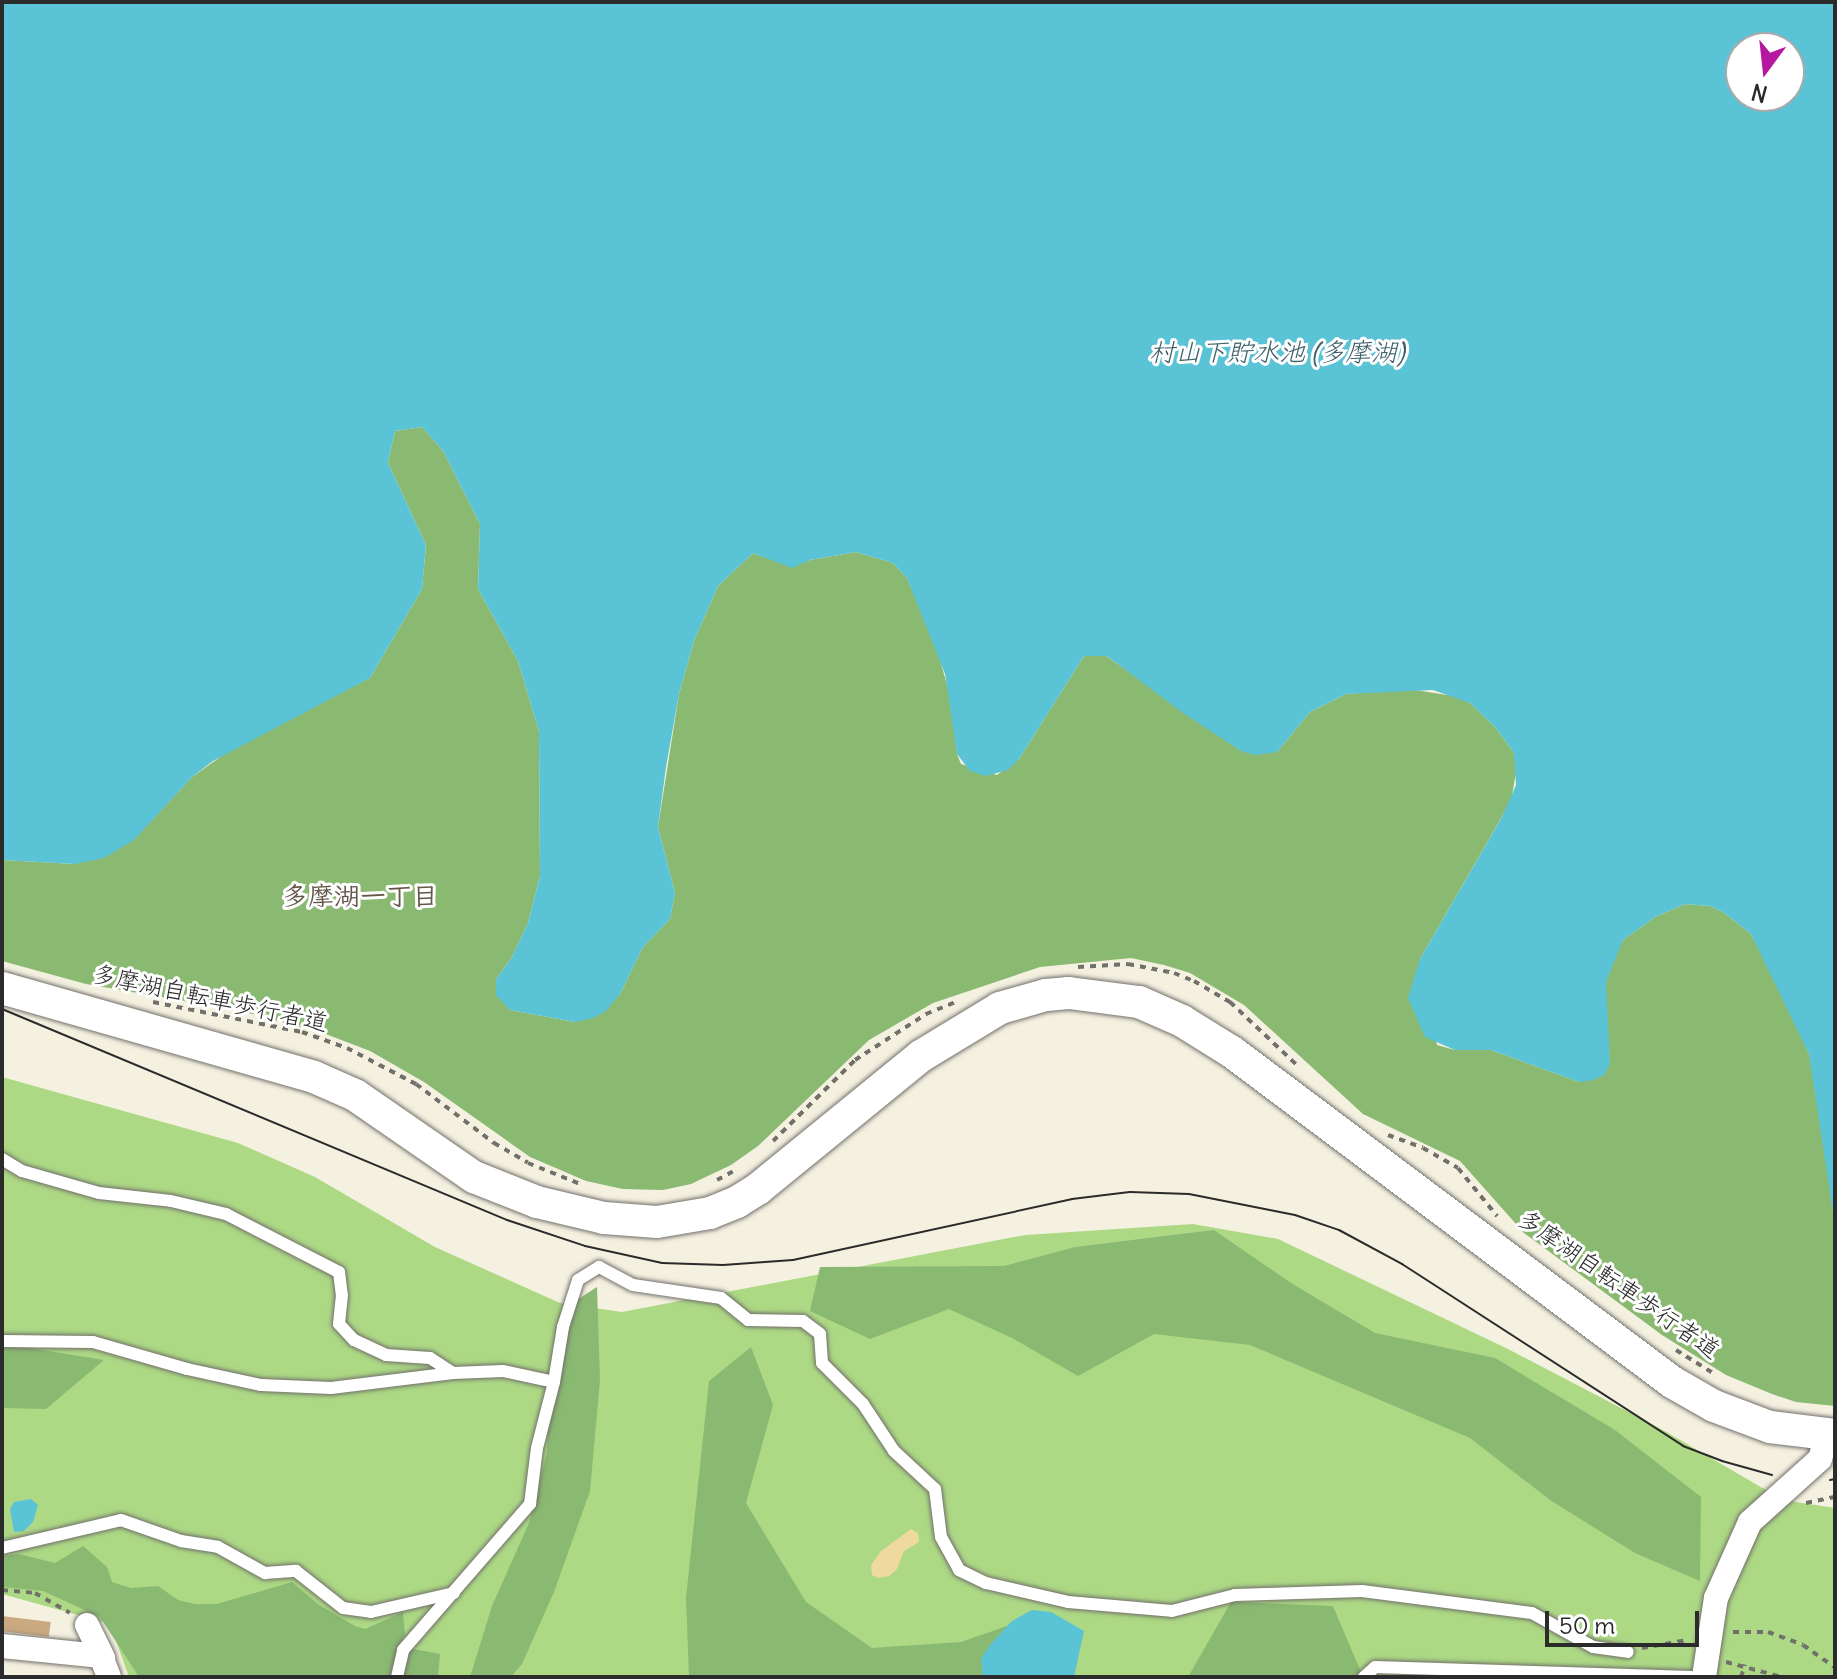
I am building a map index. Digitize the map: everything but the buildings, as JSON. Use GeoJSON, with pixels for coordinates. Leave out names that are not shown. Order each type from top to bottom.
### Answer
{"type":"FeatureCollection","features":[{"type":"Feature","properties":{"kind":"street"},"geometry":{"type":"LineString","coordinates":[[2,988],[301,1072],[355,1095],[474,1177],[570,1212],[640,1222],[692,1218],[737,1202],[759,1188],[921,1056],[1000,1008],[1026,999],[1069,993],[1139,1002],[1182,1021],[1232,1052],[1662,1376],[1714,1406],[1770,1427],[1831,1435],[1820,1459],[1750,1522],[1716,1598],[1701,1671]]}},
{"type":"Feature","properties":{"kind":"street"},"geometry":{"type":"LineString","coordinates":[[87,1625],[106,1668]]}},
{"type":"Feature","properties":{"kind":"street"},"geometry":{"type":"LineString","coordinates":[[2,1646],[106,1668]]}},
{"type":"Feature","properties":{"kind":"lane"},"geometry":{"type":"LineString","coordinates":[[2,1159],[22,1171],[99,1193],[171,1201],[226,1214],[339,1272],[342,1295],[339,1324],[354,1340],[386,1355],[430,1358],[453,1373]]}},
{"type":"Feature","properties":{"kind":"lane"},"geometry":{"type":"LineString","coordinates":[[397,1677],[403,1650],[530,1504],[537,1448],[554,1382],[563,1327],[578,1280],[599,1267],[633,1285],[721,1298],[748,1320],[803,1321],[820,1334],[822,1363],[863,1404],[894,1451],[935,1489],[941,1537],[959,1570],[986,1583],[1068,1602],[1172,1611],[1235,1595],[1362,1591],[1532,1613],[1593,1647],[1628,1652]]}},
{"type":"Feature","properties":{"kind":"lane"},"geometry":{"type":"LineString","coordinates":[[2,1341],[93,1342],[187,1369],[261,1385],[331,1388],[453,1373],[503,1371],[554,1382]]}},
{"type":"Feature","properties":{"kind":"lane"},"geometry":{"type":"LineString","coordinates":[[2,1548],[121,1520],[181,1541],[218,1547],[265,1573],[296,1571],[343,1608],[371,1612],[454,1593]]}},
{"type":"Feature","properties":{"kind":"lane"},"geometry":{"type":"LineString","coordinates":[[1364,1677],[1375,1667],[1701,1671]]}},
{"type":"Feature","properties":{"kind":"path"},"geometry":{"type":"LineString","coordinates":[[1074,967],[1128,964],[1153,967],[1202,985],[1230,1002],[1305,1072]]}},
{"type":"Feature","properties":{"kind":"path"},"geometry":{"type":"LineString","coordinates":[[765,1148],[855,1060],[926,1014],[967,997]]}},
{"type":"Feature","properties":{"kind":"path","name":"多摩湖自転車歩行者道"},"geometry":{"type":"LineString","coordinates":[[145,1001],[302,1032],[347,1048],[416,1084],[494,1143],[528,1163],[592,1187]]}},
{"type":"Feature","properties":{"kind":"path","name":"多摩湖自転車歩行者道"},"geometry":{"type":"LineString","coordinates":[[1376,1128],[1423,1148],[1458,1168],[1474,1184],[1503,1225]]}},
{"type":"Feature","properties":{"kind":"path"},"geometry":{"type":"LineString","coordinates":[[715,1181],[736,1169]]}},
{"type":"Feature","properties":{"kind":"path","name":"多摩湖自転車歩行者道"},"geometry":{"type":"LineString","coordinates":[[1670,1346],[1716,1375]]}},
{"type":"Feature","properties":{"kind":"path"},"geometry":{"type":"LineString","coordinates":[[1796,1505],[1835,1497]]}},
{"type":"Feature","properties":{"kind":"path"},"geometry":{"type":"LineString","coordinates":[[2,1590],[35,1593],[87,1625]]}},
{"type":"Feature","properties":{"kind":"path"},"geometry":{"type":"LineString","coordinates":[[1733,1632],[1768,1632],[1803,1645],[1835,1667]]}},
{"type":"Feature","properties":{"kind":"path"},"geometry":{"type":"LineString","coordinates":[[1741,1677],[1745,1665]]}},
{"type":"Feature","properties":{"kind":"path"},"geometry":{"type":"LineString","coordinates":[[1701,1671],[1745,1665],[1782,1677]]}},
{"type":"Feature","properties":{"kind":"green space"},"geometry":{"type":"Polygon","coordinates":[[[422,427],[443,451],[480,524],[478,589],[518,661],[539,731],[540,876],[528,923],[511,959],[496,979],[510,1010],[575,1022],[620,994],[643,947],[670,919],[675,893],[658,827],[679,694],[694,641],[718,586],[753,553],[792,567],[810,560],[856,552],[893,563],[907,578],[937,649],[949,692],[961,764],[997,775],[1019,759],[1084,656],[1106,656],[1241,751],[1277,752],[1310,712],[1346,694],[1409,689],[1453,696],[1470,703],[1496,728],[1514,753],[1517,767],[1511,801],[1420,959],[1437,1045],[1455,1050],[1491,1050],[1579,1082],[1605,1004],[1606,982],[1613,957],[1623,940],[1655,917],[1685,904],[1710,906],[1751,934],[1789,1007],[1809,1054],[1816,1085],[1835,1226],[1835,1406],[1796,1402],[1772,1394],[1726,1375],[1662,1335],[1524,1233],[1460,1161],[1363,1114],[1244,1005],[1190,973],[1164,965],[1131,958],[1040,967],[933,1003],[869,1040],[758,1146],[731,1165],[691,1184],[663,1190],[623,1189],[586,1181],[530,1157],[424,1082],[370,1051],[323,1033],[237,1010],[86,984],[2,961],[2,860],[75,864],[151,821],[192,777],[236,746],[370,678],[422,589],[426,545],[388,463],[395,431],[422,427]]]}},
{"type":"Feature","properties":{"kind":"green space"},"geometry":{"type":"Polygon","coordinates":[[[2,1077],[238,1143],[315,1177],[435,1247],[560,1303],[622,1312],[1025,1235],[1193,1224],[1278,1239],[1508,1349],[1663,1430],[1783,1500],[1835,1508],[1835,1677],[129,1677],[110,1624],[2,1594],[2,1077]]]}},
{"type":"Feature","properties":{"kind":"green space"},"geometry":{"type":"Polygon","coordinates":[[[1214,1230],[1291,1283],[1375,1333],[1495,1358],[1615,1430],[1701,1497],[1700,1581],[1635,1553],[1550,1500],[1470,1438],[1250,1345],[1154,1334],[1078,1376],[1012,1338],[949,1309],[870,1339],[810,1311],[820,1267],[1004,1266],[1075,1247],[1214,1230]]]}},
{"type":"Feature","properties":{"kind":"green space"},"geometry":{"type":"Polygon","coordinates":[[[597,1287],[600,1380],[590,1491],[554,1592],[522,1664],[511,1677],[470,1677],[492,1606],[529,1523],[547,1453],[550,1373],[572,1303],[597,1287]]]}},
{"type":"Feature","properties":{"kind":"green space"},"geometry":{"type":"Polygon","coordinates":[[[2,1346],[104,1360],[46,1409],[2,1408],[2,1346]]]}},
{"type":"Feature","properties":{"kind":"green space"},"geometry":{"type":"Polygon","coordinates":[[[751,1347],[773,1405],[746,1503],[806,1602],[872,1648],[961,1642],[1010,1625],[981,1677],[689,1677],[686,1598],[709,1381],[751,1347]]]}},
{"type":"Feature","properties":{"kind":"green space"},"geometry":{"type":"Polygon","coordinates":[[[83,1546],[107,1567],[112,1582],[131,1588],[158,1586],[178,1600],[195,1604],[217,1604],[292,1582],[319,1605],[365,1629],[403,1612],[405,1635],[398,1646],[440,1654],[438,1677],[139,1677],[100,1617],[43,1591],[2,1587],[2,1556],[19,1554],[55,1563],[83,1546]]]}},
{"type":"Feature","properties":{"kind":"green space"},"geometry":{"type":"Polygon","coordinates":[[[1231,1602],[1333,1606],[1363,1677],[1188,1677],[1231,1602]]]}},
{"type":"Feature","properties":{"kind":"sand"},"geometry":{"type":"Polygon","coordinates":[[[911,1529],[918,1533],[919,1542],[904,1551],[897,1569],[889,1576],[878,1578],[872,1575],[871,1565],[881,1551],[911,1529]]]}},
{"type":"Feature","properties":{"kind":"water","name":"村山下貯水池 (多摩湖)"},"geometry":{"type":"Polygon","coordinates":[[[2,2],[1835,2],[1835,1226],[1809,1054],[1751,934],[1710,906],[1685,904],[1655,917],[1623,940],[1606,982],[1610,1064],[1604,1075],[1594,1080],[1579,1082],[1491,1050],[1455,1050],[1425,1037],[1408,998],[1420,959],[1502,817],[1516,785],[1514,753],[1496,728],[1470,703],[1433,690],[1346,694],[1310,712],[1277,752],[1255,755],[1241,751],[1183,713],[1106,656],[1084,656],[1019,759],[1008,770],[986,776],[970,771],[957,754],[945,674],[907,578],[893,563],[856,552],[810,560],[792,568],[753,553],[718,586],[694,641],[679,694],[666,767],[658,827],[675,893],[670,919],[643,947],[620,994],[606,1011],[575,1022],[510,1010],[496,995],[496,979],[511,959],[528,923],[540,876],[539,731],[518,661],[478,589],[480,524],[443,451],[422,427],[395,431],[388,463],[426,545],[422,589],[370,678],[213,761],[192,777],[134,840],[104,858],[75,864],[2,860],[2,2]]]}},
{"type":"Feature","properties":{"kind":"water"},"geometry":{"type":"Polygon","coordinates":[[[31,1499],[38,1505],[33,1522],[24,1531],[14,1532],[10,1509],[14,1502],[31,1499]]]}},
{"type":"Feature","properties":{"kind":"water"},"geometry":{"type":"Polygon","coordinates":[[[1032,1610],[1051,1612],[1084,1631],[1074,1677],[983,1677],[981,1659],[990,1645],[1012,1621],[1032,1610]]]}},
{"type":"Feature","properties":{"kind":"tram line"},"geometry":{"type":"LineString","coordinates":[[2,1009],[507,1220],[585,1246],[662,1263],[723,1265],[793,1260],[1072,1199],[1130,1192],[1189,1194],[1295,1215],[1339,1230],[1402,1264],[1683,1446],[1772,1475]]}},
{"type":"Feature","properties":{"kind":"tram line"},"geometry":{"type":"LineString","coordinates":[[1830,1480],[1835,1479]]}},
{"type":"Feature","properties":{"kind":"district","name":"多摩湖一丁目"},"geometry":{"type":"Point","coordinates":[360,896]}}]}
